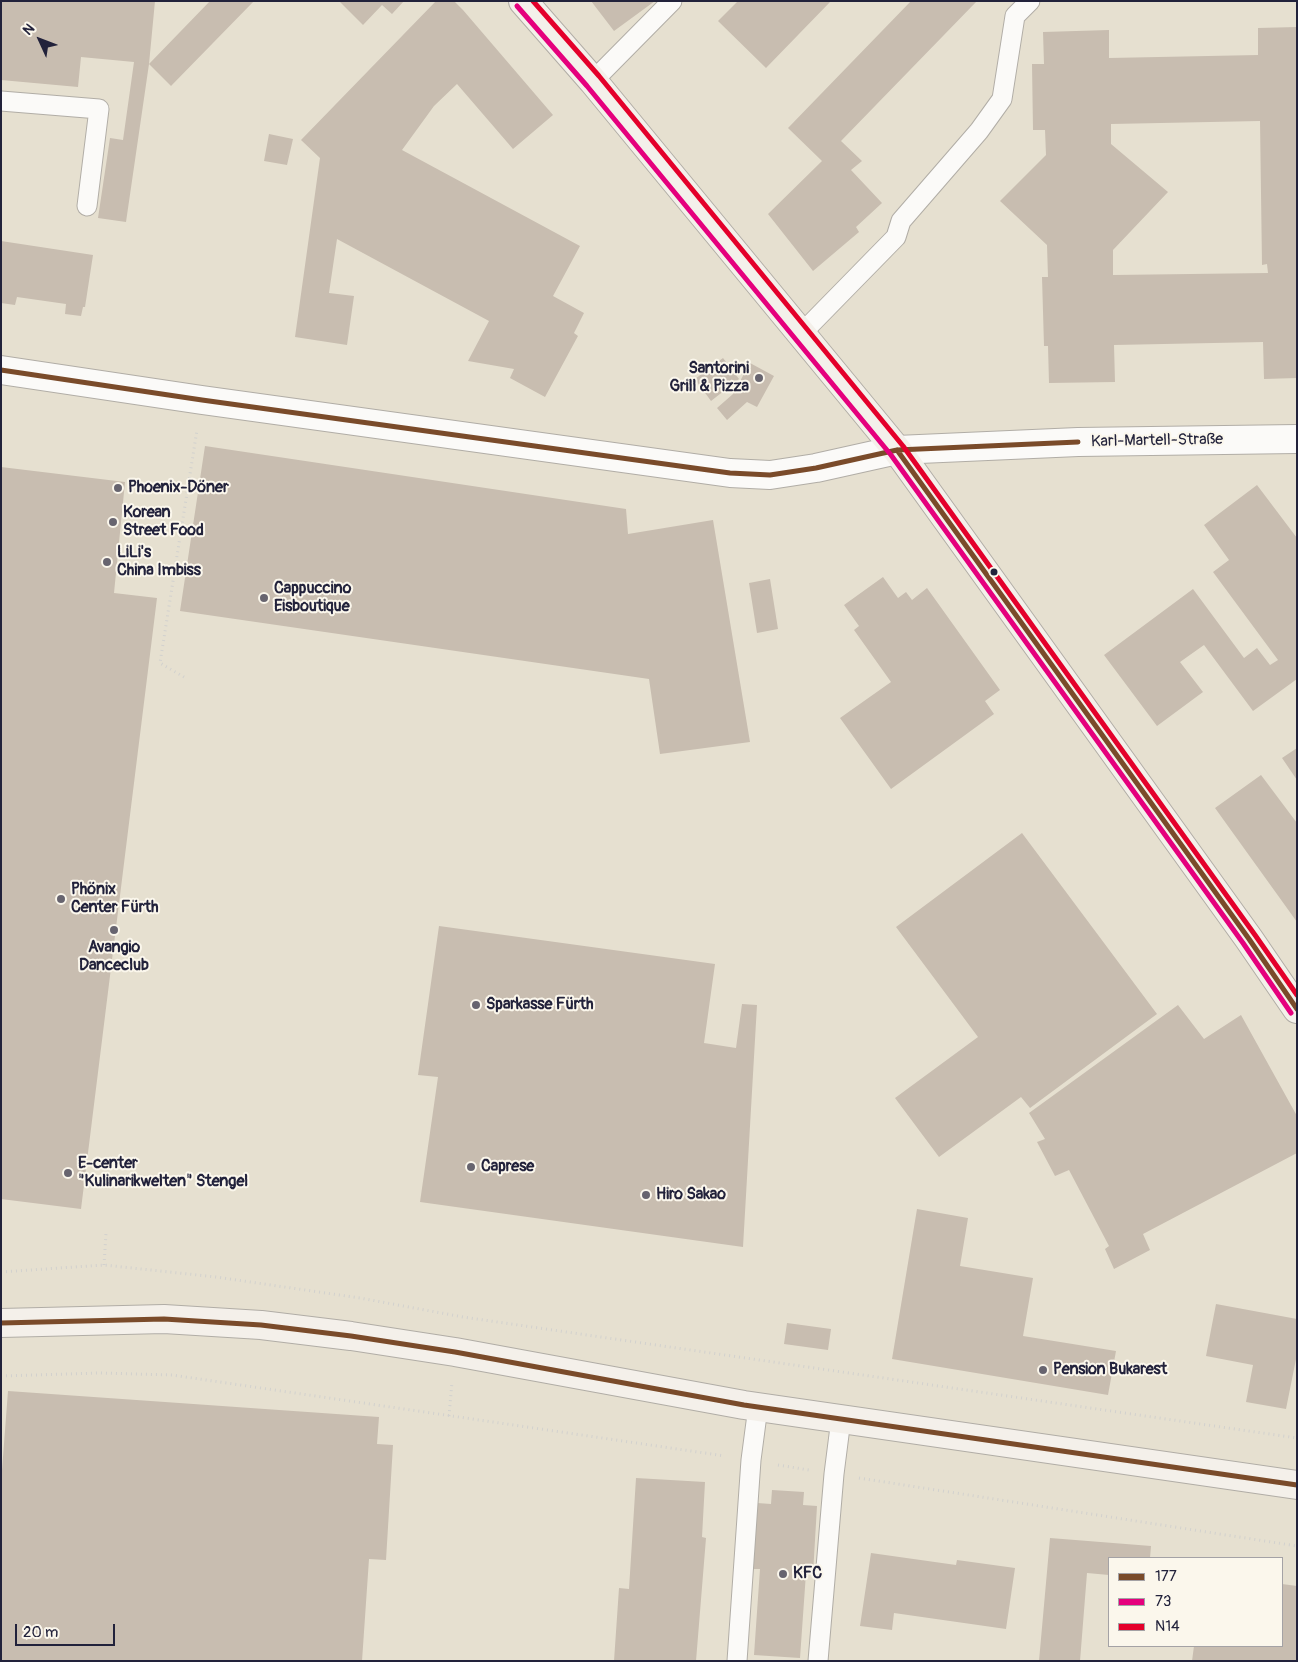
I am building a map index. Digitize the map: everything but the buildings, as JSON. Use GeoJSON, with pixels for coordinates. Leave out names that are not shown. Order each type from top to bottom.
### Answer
{"type":"FeatureCollection","features":[{"type":"Feature","properties":{"kind":"street"},"geometry":{"type":"LineString","coordinates":[[523,1],[594,81],[896,450],[1249,938],[1297,1009]]}},
{"type":"Feature","properties":{"kind":"street","name":"Karl-Martell-Straße"},"geometry":{"type":"LineString","coordinates":[[1,370],[202,400],[730,473],[770,475],[816,468],[896,450],[1078,442],[1297,439]]}},
{"type":"Feature","properties":{"kind":"street"},"geometry":{"type":"LineString","coordinates":[[1,1323],[164,1320],[261,1325],[351,1336],[455,1352],[758,1407],[1297,1485]]}},
{"type":"Feature","properties":{"kind":"lane"},"geometry":{"type":"LineString","coordinates":[[594,81],[672,1]]}},
{"type":"Feature","properties":{"kind":"lane"},"geometry":{"type":"LineString","coordinates":[[802,333],[896,237],[901,222],[979,131],[1002,99],[1016,16],[1030,1]]}},
{"type":"Feature","properties":{"kind":"lane"},"geometry":{"type":"LineString","coordinates":[[1,101],[99,109],[87,206]]}},
{"type":"Feature","properties":{"kind":"lane"},"geometry":{"type":"LineString","coordinates":[[737,1661],[751,1460],[758,1407]]}},
{"type":"Feature","properties":{"kind":"lane"},"geometry":{"type":"LineString","coordinates":[[818,1661],[834,1474],[841,1419]]}},
{"type":"Feature","properties":{"kind":"path"},"geometry":{"type":"LineString","coordinates":[[184,677],[160,663],[202,400]]}},
{"type":"Feature","properties":{"kind":"path"},"geometry":{"type":"LineString","coordinates":[[104,1265],[106,1232]]}},
{"type":"Feature","properties":{"kind":"path"},"geometry":{"type":"LineString","coordinates":[[1,1272],[104,1265],[216,1277],[360,1298],[463,1317],[1297,1438]]}},
{"type":"Feature","properties":{"kind":"path"},"geometry":{"type":"LineString","coordinates":[[1,1376],[100,1373],[172,1376],[751,1460],[1297,1546]]}},
{"type":"Feature","properties":{"kind":"transit line","name":"N14"},"geometry":{"type":"LineString","coordinates":[[533,1],[599,76],[903,446],[1297,995]]}},
{"type":"Feature","properties":{"kind":"transit line","name":"73"},"geometry":{"type":"LineString","coordinates":[[517,6],[587,86],[891,455],[1243,943],[1291,1013]]}},
{"type":"Feature","properties":{"kind":"transit line","name":"177"},"geometry":{"type":"LineString","coordinates":[[1,370],[202,400],[730,473],[770,475],[816,468],[897,450],[1078,442]]}},
{"type":"Feature","properties":{"kind":"transit line","name":"177"},"geometry":{"type":"LineString","coordinates":[[897,450],[1249,939],[1297,1009]]}},
{"type":"Feature","properties":{"kind":"transit line","name":"177"},"geometry":{"type":"LineString","coordinates":[[1,1323],[164,1319],[261,1325],[351,1336],[455,1352],[744,1405],[1297,1485]]}},
{"type":"Feature","properties":{"kind":"place","name":"Santorini Grill & Pizza"},"geometry":{"type":"Point","coordinates":[759,378]}},
{"type":"Feature","properties":{"kind":"place","name":"Phoenix-Döner"},"geometry":{"type":"Point","coordinates":[118,488]}},
{"type":"Feature","properties":{"kind":"place","name":"Korean Street Food"},"geometry":{"type":"Point","coordinates":[113,522]}},
{"type":"Feature","properties":{"kind":"place","name":"LiLi's China Imbiss"},"geometry":{"type":"Point","coordinates":[107,562]}},
{"type":"Feature","properties":{"kind":"place","name":"Cappuccino Eisboutique"},"geometry":{"type":"Point","coordinates":[264,598]}},
{"type":"Feature","properties":{"kind":"place","name":"Phönix Center Fürth"},"geometry":{"type":"Point","coordinates":[61,899]}},
{"type":"Feature","properties":{"kind":"place","name":"Avangio Danceclub"},"geometry":{"type":"Point","coordinates":[114,930]}},
{"type":"Feature","properties":{"kind":"place","name":"Sparkasse Fürth"},"geometry":{"type":"Point","coordinates":[476,1005]}},
{"type":"Feature","properties":{"kind":"place","name":"Caprese"},"geometry":{"type":"Point","coordinates":[471,1167]}},
{"type":"Feature","properties":{"kind":"place","name":"E-center \"Kulinarikwelten\" Stengel"},"geometry":{"type":"Point","coordinates":[68,1173]}},
{"type":"Feature","properties":{"kind":"place","name":"Hiro Sakao"},"geometry":{"type":"Point","coordinates":[646,1195]}},
{"type":"Feature","properties":{"kind":"place","name":"Pension Bukarest"},"geometry":{"type":"Point","coordinates":[1043,1370]}},
{"type":"Feature","properties":{"kind":"place","name":"KFC"},"geometry":{"type":"Point","coordinates":[783,1574]}}]}
